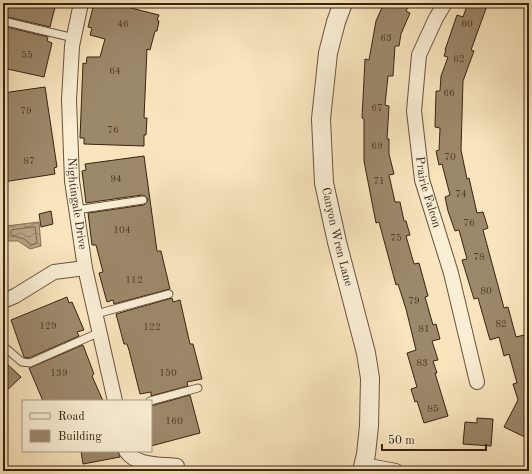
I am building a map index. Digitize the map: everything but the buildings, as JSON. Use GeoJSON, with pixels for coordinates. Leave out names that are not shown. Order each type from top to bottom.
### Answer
{"type":"FeatureCollection","features":[{"type":"Feature","properties":{"kind":"street","name":"Nightingale Drive"},"geometry":{"type":"LineString","coordinates":[[81,3],[74,38],[69,100],[72,181],[85,268],[115,400]]}},
{"type":"Feature","properties":{"kind":"street","name":"Canyon Wren Lane"},"geometry":{"type":"LineString","coordinates":[[343,3],[336,22],[328,53],[321,126],[324,183],[368,366],[370,392],[369,426],[363,468]]}},
{"type":"Feature","properties":{"kind":"street","name":"Prairie Falcon"},"geometry":{"type":"LineString","coordinates":[[444,3],[419,55],[414,111],[422,180],[451,273],[477,382]]}},
{"type":"Feature","properties":{"kind":"street"},"geometry":{"type":"LineString","coordinates":[[3,301],[15,296],[54,272],[85,268]]}},
{"type":"Feature","properties":{"kind":"street"},"geometry":{"type":"LineString","coordinates":[[127,452],[133,458],[144,462],[177,466]]}},
{"type":"Feature","properties":{"kind":"street"},"geometry":{"type":"LineString","coordinates":[[363,468],[396,471]]}},
{"type":"Feature","properties":{"kind":"lane"},"geometry":{"type":"LineString","coordinates":[[3,20],[74,38]]}},
{"type":"Feature","properties":{"kind":"lane"},"geometry":{"type":"LineString","coordinates":[[76,210],[142,200]]}},
{"type":"Feature","properties":{"kind":"lane"},"geometry":{"type":"LineString","coordinates":[[96,314],[169,294]]}},
{"type":"Feature","properties":{"kind":"lane"},"geometry":{"type":"LineString","coordinates":[[3,346],[22,362],[30,363],[100,332]]}},
{"type":"Feature","properties":{"kind":"lane"},"geometry":{"type":"LineString","coordinates":[[152,400],[198,388]]}},
{"type":"Feature","properties":{"kind":"water"},"geometry":{"type":"Polygon","coordinates":[[[39,222],[41,246],[30,249],[18,241],[7,241],[6,226],[39,222]]]}}]}
